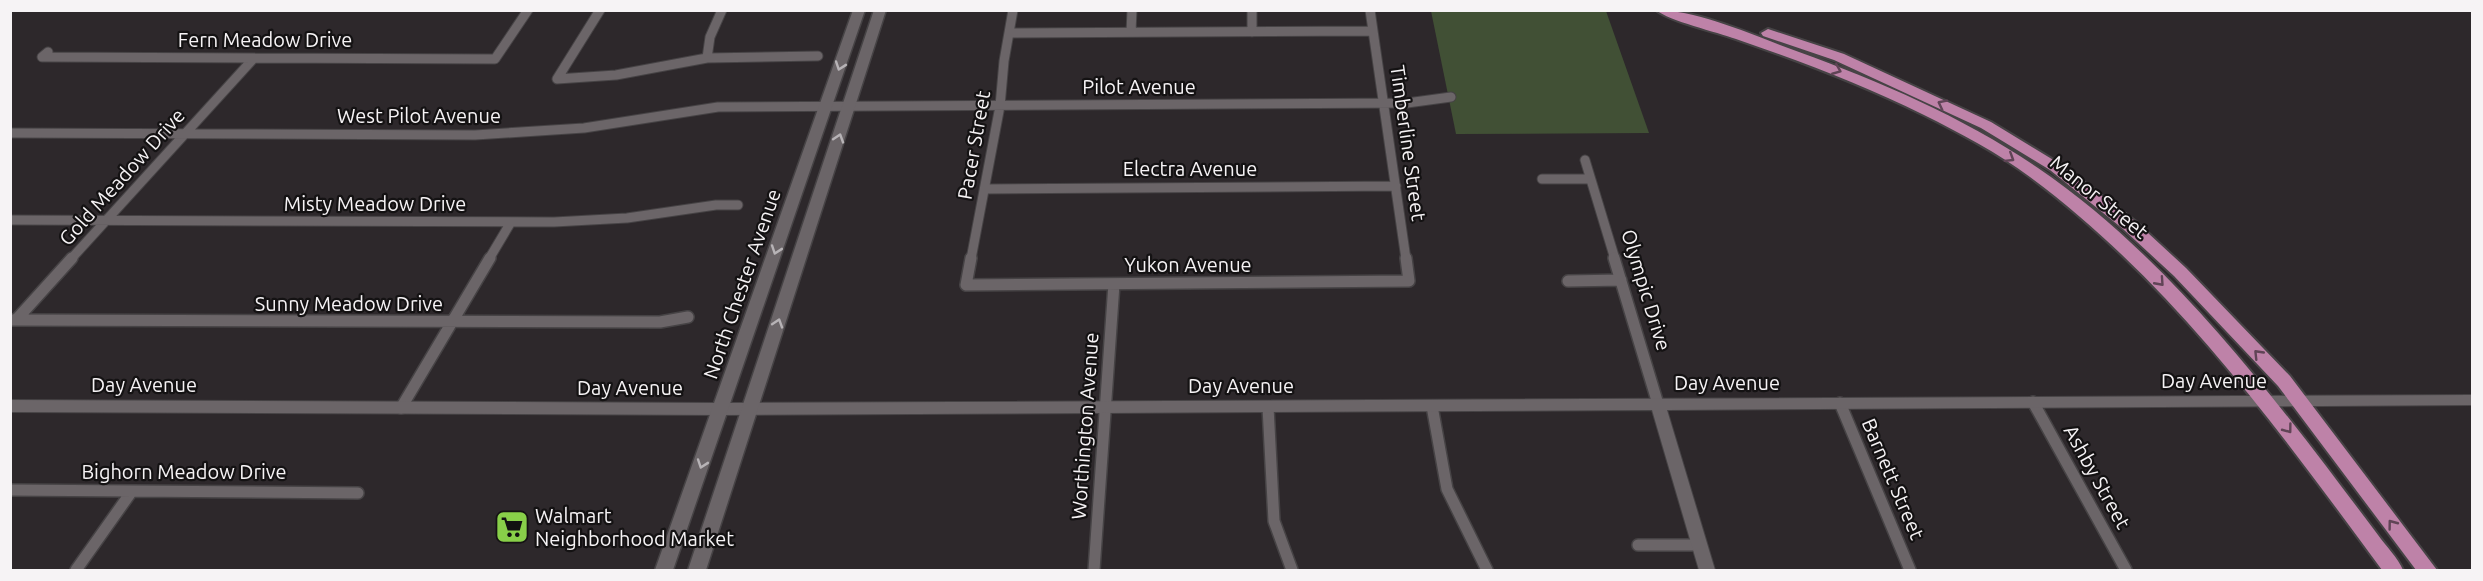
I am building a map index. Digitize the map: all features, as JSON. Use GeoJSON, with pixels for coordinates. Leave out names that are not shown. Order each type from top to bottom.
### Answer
{"type":"FeatureCollection","features":[{"type":"Feature","properties":{"kind":"main road","name":"North Chester Avenue"},"geometry":{"type":"LineString","coordinates":[[664,570],[859,10]]}},
{"type":"Feature","properties":{"kind":"main road"},"geometry":{"type":"LineString","coordinates":[[697,570],[880,10]]}},
{"type":"Feature","properties":{"kind":"main road","name":"Manor Street"},"geometry":{"type":"LineString","coordinates":[[1662,10],[1780,48],[1881,88],[1939,116],[2034,172],[2132,252],[2267,402],[2393,570]]}},
{"type":"Feature","properties":{"kind":"main road","name":"Manor Street"},"geometry":{"type":"LineString","coordinates":[[1698,10],[1839,57],[1986,125],[2055,167],[2129,225],[2180,272],[2284,381],[2427,570]]}},
{"type":"Feature","properties":{"kind":"street","name":"Fern Meadow Drive"},"geometry":{"type":"LineString","coordinates":[[48,52],[42,57],[495,59],[528,10]]}},
{"type":"Feature","properties":{"kind":"street"},"geometry":{"type":"LineString","coordinates":[[600,10],[557,79],[616,75],[707,58],[818,56]]}},
{"type":"Feature","properties":{"kind":"street"},"geometry":{"type":"LineString","coordinates":[[707,58],[710,37],[722,10]]}},
{"type":"Feature","properties":{"kind":"street","name":"Pacer Street"},"geometry":{"type":"LineString","coordinates":[[966,285],[1000,105],[1013,10]]}},
{"type":"Feature","properties":{"kind":"street"},"geometry":{"type":"LineString","coordinates":[[1131,32],[1132,10]]}},
{"type":"Feature","properties":{"kind":"street"},"geometry":{"type":"LineString","coordinates":[[1251,10],[1252,32]]}},
{"type":"Feature","properties":{"kind":"street","name":"Timberline Street"},"geometry":{"type":"LineString","coordinates":[[1370,10],[1410,281]]}},
{"type":"Feature","properties":{"kind":"street"},"geometry":{"type":"LineString","coordinates":[[1009,33],[1373,31]]}},
{"type":"Feature","properties":{"kind":"street","name":"Gold Meadow Drive"},"geometry":{"type":"LineString","coordinates":[[13,320],[254,58]]}},
{"type":"Feature","properties":{"kind":"street","name":"Pilot Avenue"},"geometry":{"type":"LineString","coordinates":[[826,105],[1407,103],[1451,97]]}},
{"type":"Feature","properties":{"kind":"street","name":"West Pilot Avenue"},"geometry":{"type":"LineString","coordinates":[[10,133],[511,134],[584,128],[717,107],[826,105]]}},
{"type":"Feature","properties":{"kind":"street","name":"Olympic Drive"},"geometry":{"type":"LineString","coordinates":[[1585,160],[1707,570]]}},
{"type":"Feature","properties":{"kind":"street"},"geometry":{"type":"LineString","coordinates":[[1542,179],[1590,179]]}},
{"type":"Feature","properties":{"kind":"street","name":"Electra Avenue"},"geometry":{"type":"LineString","coordinates":[[985,189],[1396,186]]}},
{"type":"Feature","properties":{"kind":"street","name":"Misty Meadow Drive"},"geometry":{"type":"LineString","coordinates":[[10,220],[590,221],[664,213],[716,204],[738,205]]}},
{"type":"Feature","properties":{"kind":"street"},"geometry":{"type":"LineString","coordinates":[[401,408],[511,222]]}},
{"type":"Feature","properties":{"kind":"street"},"geometry":{"type":"LineString","coordinates":[[1568,281],[1621,280]]}},
{"type":"Feature","properties":{"kind":"street","name":"Yukon Avenue"},"geometry":{"type":"LineString","coordinates":[[966,285],[1410,281]]}},
{"type":"Feature","properties":{"kind":"street","name":"Worthington Avenue"},"geometry":{"type":"LineString","coordinates":[[1094,570],[1114,284]]}},
{"type":"Feature","properties":{"kind":"street","name":"Sunny Meadow Drive"},"geometry":{"type":"LineString","coordinates":[[13,320],[451,323],[660,322],[688,317]]}},
{"type":"Feature","properties":{"kind":"street","name":"Day Avenue"},"geometry":{"type":"LineString","coordinates":[[10,406],[750,409],[2472,400]]}},
{"type":"Feature","properties":{"kind":"street","name":"Ashby Street"},"geometry":{"type":"LineString","coordinates":[[2033,402],[2126,570]]}},
{"type":"Feature","properties":{"kind":"street","name":"Barnett Street"},"geometry":{"type":"LineString","coordinates":[[1840,403],[1910,570]]}},
{"type":"Feature","properties":{"kind":"street"},"geometry":{"type":"LineString","coordinates":[[1432,405],[1447,489],[1487,570]]}},
{"type":"Feature","properties":{"kind":"street"},"geometry":{"type":"LineString","coordinates":[[1268,407],[1274,521],[1292,570]]}},
{"type":"Feature","properties":{"kind":"street","name":"Bighorn Meadow Drive"},"geometry":{"type":"LineString","coordinates":[[10,490],[358,492]]}},
{"type":"Feature","properties":{"kind":"street"},"geometry":{"type":"LineString","coordinates":[[76,570],[132,491]]}},
{"type":"Feature","properties":{"kind":"street"},"geometry":{"type":"LineString","coordinates":[[1638,546],[1699,545]]}},
{"type":"Feature","properties":{"kind":"green space"},"geometry":{"type":"Polygon","coordinates":[[[1431,11],[1606,11],[1649,133],[1456,134],[1431,11]]]}},
{"type":"Feature","properties":{"kind":"place","name":"Walmart Neighborhood Market"},"geometry":{"type":"Point","coordinates":[512,527]}}]}
